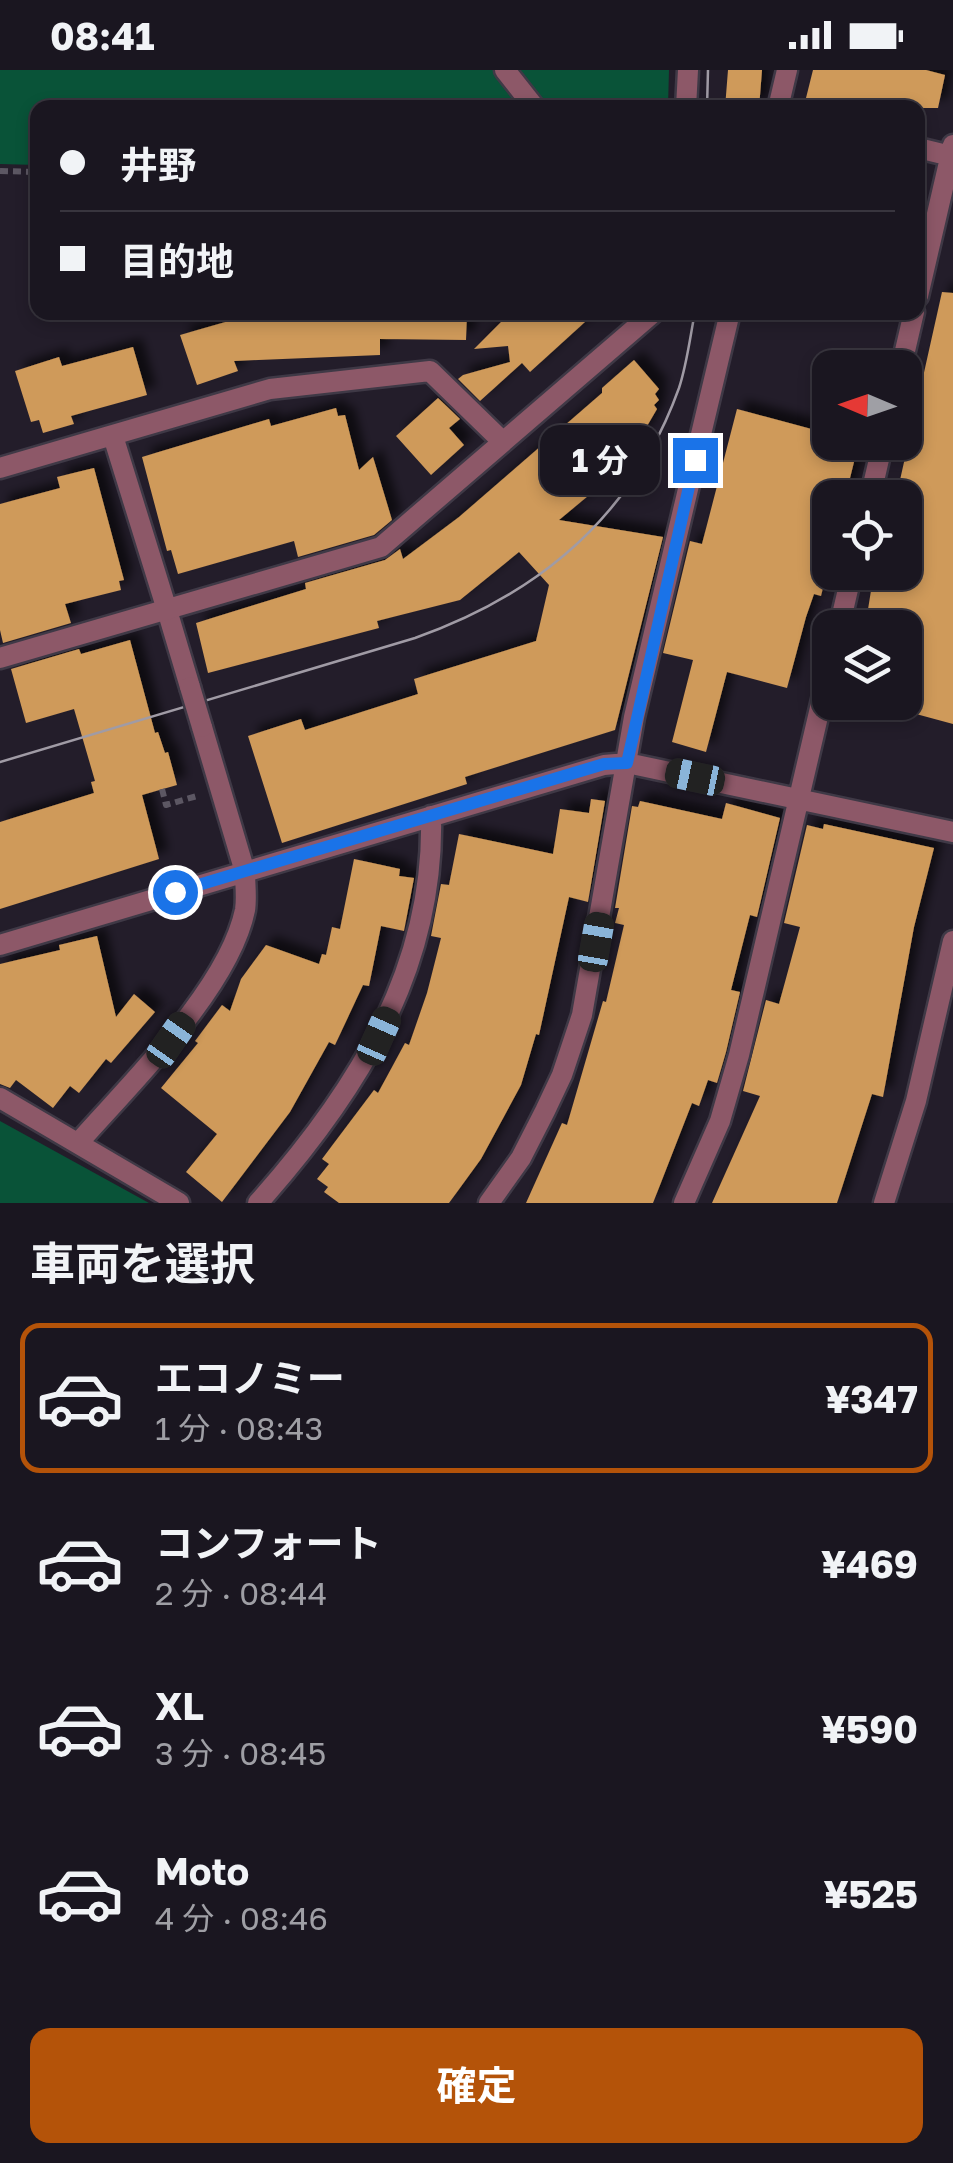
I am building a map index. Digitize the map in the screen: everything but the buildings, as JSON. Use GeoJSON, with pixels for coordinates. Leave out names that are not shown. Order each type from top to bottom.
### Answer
{"type":"FeatureCollection","features":[{"type":"Feature","properties":{"kind":"street"},"geometry":{"type":"LineString","coordinates":[[505,70],[529,100]]}},
{"type":"Feature","properties":{"kind":"street"},"geometry":{"type":"LineString","coordinates":[[686,100],[688,70]]}},
{"type":"Feature","properties":{"kind":"street"},"geometry":{"type":"LineString","coordinates":[[780,100],[787,70]]}},
{"type":"Feature","properties":{"kind":"street"},"geometry":{"type":"LineString","coordinates":[[925,149],[952,151],[925,266]]}},
{"type":"Feature","properties":{"kind":"street"},"geometry":{"type":"LineString","coordinates":[[0,658],[381,547],[645,320]]}},
{"type":"Feature","properties":{"kind":"street"},"geometry":{"type":"LineString","coordinates":[[489,1203],[521,1158],[545,1111],[582,1015],[634,717],[728,320]]}},
{"type":"Feature","properties":{"kind":"street"},"geometry":{"type":"LineString","coordinates":[[904,350],[912,320]]}},
{"type":"Feature","properties":{"kind":"street"},"geometry":{"type":"LineString","coordinates":[[0,468],[270,390],[430,371],[503,442]]}},
{"type":"Feature","properties":{"kind":"street"},"geometry":{"type":"LineString","coordinates":[[79,1142],[171,1040],[218,972],[245,909],[245,872],[113,436]]}},
{"type":"Feature","properties":{"kind":"street"},"geometry":{"type":"LineString","coordinates":[[684,1203],[720,1121],[739,1055],[817,720]]}},
{"type":"Feature","properties":{"kind":"street"},"geometry":{"type":"LineString","coordinates":[[0,945],[604,764],[627,763],[953,832]]}},
{"type":"Feature","properties":{"kind":"street"},"geometry":{"type":"LineString","coordinates":[[258,1203],[337,1105],[379,1036],[414,950],[432,862],[432,816]]}},
{"type":"Feature","properties":{"kind":"street"},"geometry":{"type":"LineString","coordinates":[[884,1203],[916,1101],[953,941]]}},
{"type":"Feature","properties":{"kind":"street"},"geometry":{"type":"LineString","coordinates":[[0,1098],[179,1203]]}},
{"type":"Feature","properties":{"kind":"path"},"geometry":{"type":"LineString","coordinates":[[0,171],[30,172]]}},
{"type":"Feature","properties":{"kind":"path"},"geometry":{"type":"LineString","coordinates":[[162,789],[166,805],[221,789]]}},
{"type":"Feature","properties":{"kind":"green space"},"geometry":{"type":"Polygon","coordinates":[[[0,70],[493,70],[518,100],[30,100],[30,165],[0,164],[0,70]]]}},
{"type":"Feature","properties":{"kind":"green space"},"geometry":{"type":"Polygon","coordinates":[[[515,70],[669,70],[668,100],[540,100],[515,70]]]}},
{"type":"Feature","properties":{"kind":"green space"},"geometry":{"type":"Polygon","coordinates":[[[0,1121],[149,1203],[0,1203],[0,1121]]]}},
{"type":"Feature","properties":{"kind":"tram line"},"geometry":{"type":"LineString","coordinates":[[707,100],[708,70]]}},
{"type":"Feature","properties":{"kind":"tram line"},"geometry":{"type":"LineString","coordinates":[[0,762],[415,638],[503,598],[577,544],[636,475],[660,434],[679,388],[694,320]]}},
{"type":"Feature","properties":{"kind":"route"},"geometry":{"type":"LineString","coordinates":[[175,892],[604,764],[627,763],[634,717],[695,460]]}}]}
